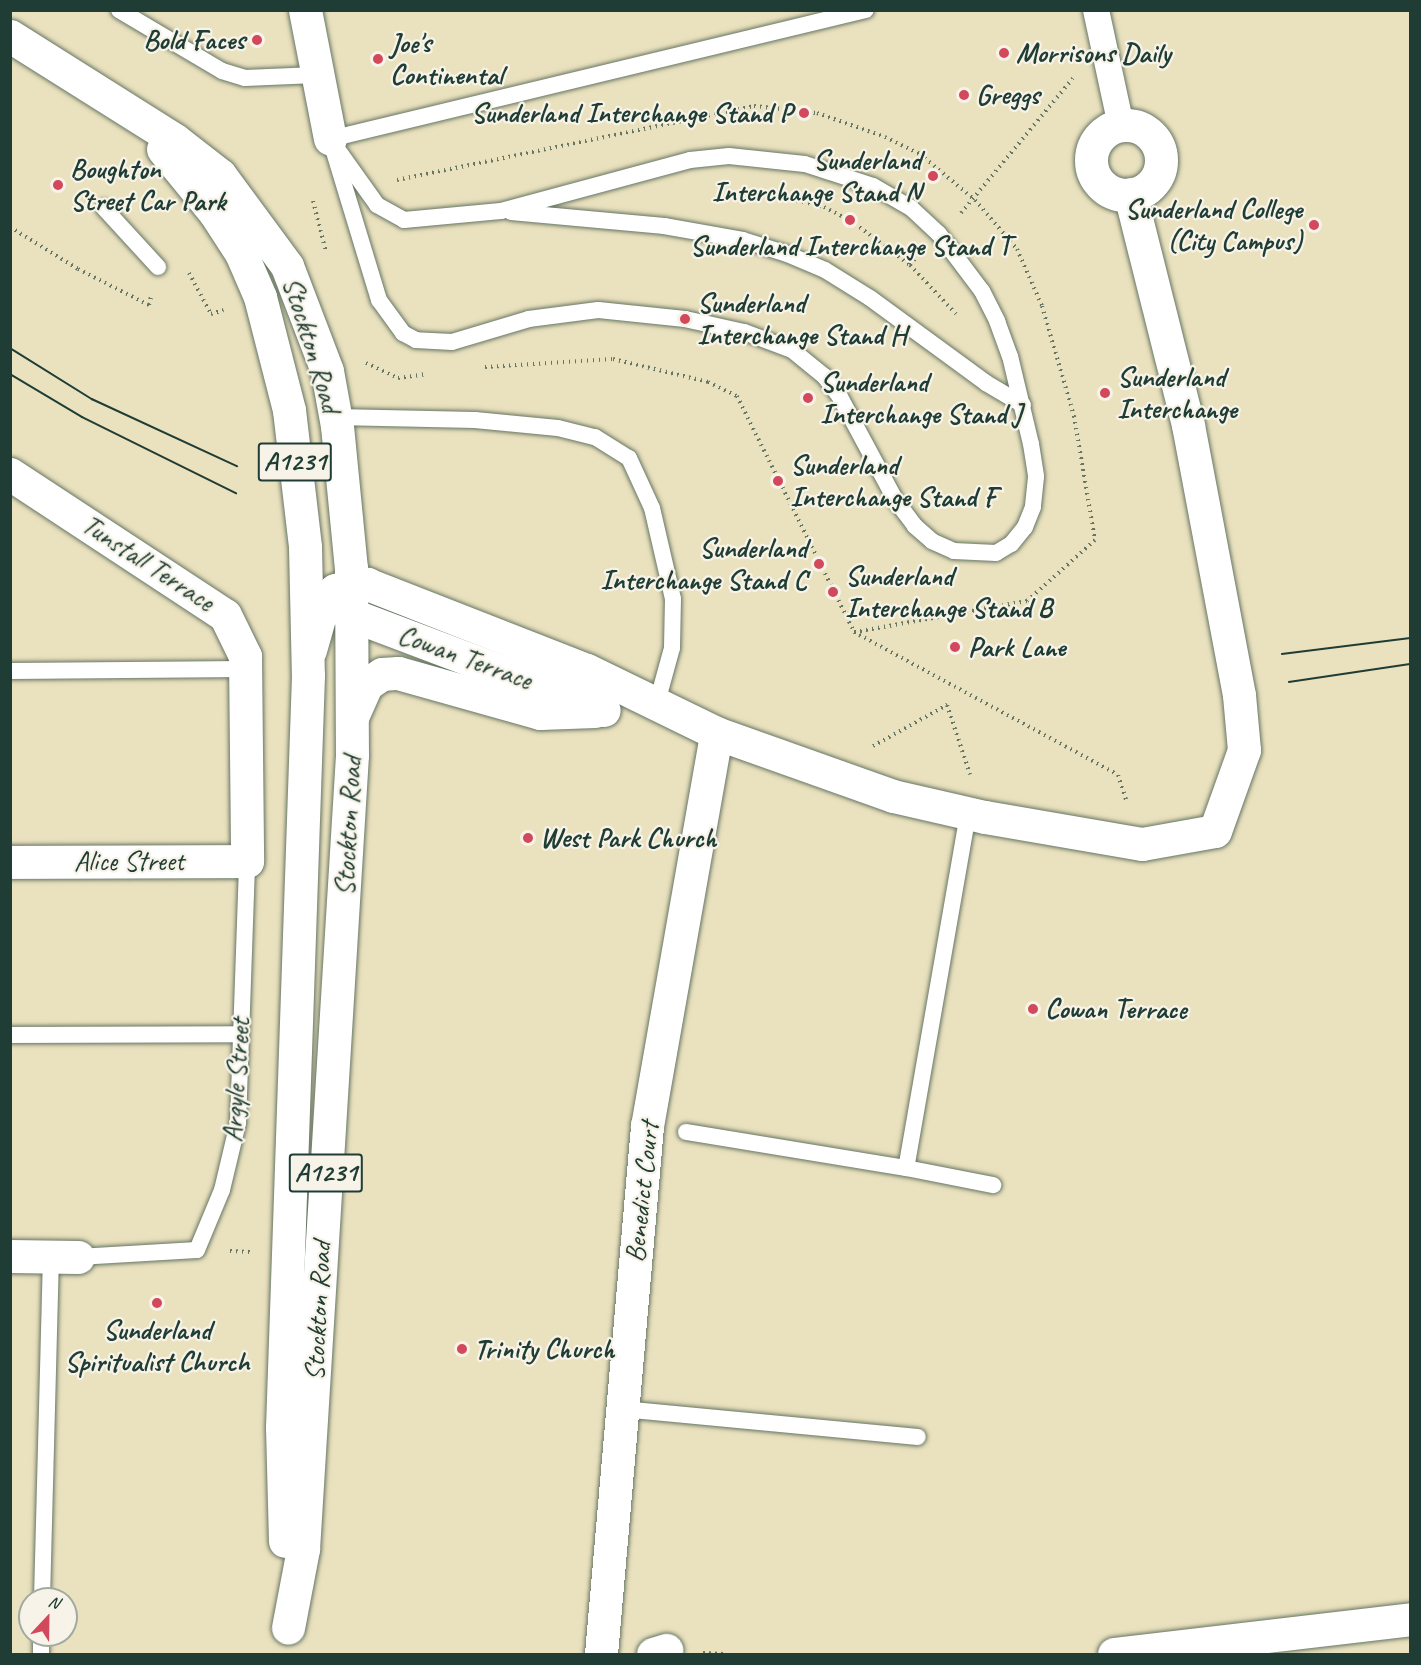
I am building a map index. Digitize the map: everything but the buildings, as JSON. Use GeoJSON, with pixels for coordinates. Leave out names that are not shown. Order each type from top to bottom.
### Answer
{"type":"FeatureCollection","features":[{"type":"Feature","properties":{"kind":"main road"},"geometry":{"type":"LineString","coordinates":[[305,10],[330,139]]}},
{"type":"Feature","properties":{"kind":"main road","name":"Stockton Road"},"geometry":{"type":"LineString","coordinates":[[10,36],[175,140],[220,175],[287,266],[327,371],[336,417],[348,532],[343,600],[352,717],[303,1549],[288,1641]]}},
{"type":"Feature","properties":{"kind":"main road","name":"Stockton Road"},"geometry":{"type":"LineString","coordinates":[[119,105],[160,146],[215,213],[241,253],[255,286],[289,410],[305,546],[308,657],[282,1427],[288,1641]]}},
{"type":"Feature","properties":{"kind":"main road"},"geometry":{"type":"LineString","coordinates":[[1121,126],[1142,130],[1157,145],[1160,156],[1157,177],[1141,192],[1119,195],[1100,184],[1091,164],[1091,154],[1101,135],[1121,126]]}},
{"type":"Feature","properties":{"kind":"main road","name":"Cowan Terrace"},"geometry":{"type":"LineString","coordinates":[[343,600],[367,584],[392,592],[587,670],[656,706],[716,733],[822,774],[893,796],[976,815],[1142,844],[1215,831],[1244,750],[1239,695],[1188,425],[1130,194]]}},
{"type":"Feature","properties":{"kind":"main road","name":"Tunstall Terrace"},"geometry":{"type":"LineString","coordinates":[[10,474],[225,615],[245,656],[247,861]]}},
{"type":"Feature","properties":{"kind":"main road","name":"Cowan Terrace"},"geometry":{"type":"LineString","coordinates":[[348,532],[362,562],[392,592]]}},
{"type":"Feature","properties":{"kind":"main road"},"geometry":{"type":"LineString","coordinates":[[305,546],[343,600],[321,611],[308,657]]}},
{"type":"Feature","properties":{"kind":"main road","name":"Cowan Terrace"},"geometry":{"type":"LineString","coordinates":[[343,600],[604,710]]}},
{"type":"Feature","properties":{"kind":"main road","name":"Cowan Terrace"},"geometry":{"type":"LineString","coordinates":[[352,717],[367,684],[382,674],[398,673],[540,714],[656,706]]}},
{"type":"Feature","properties":{"kind":"main road","name":"Benedict Court"},"geometry":{"type":"LineString","coordinates":[[601,1654],[647,1126],[716,733]]}},
{"type":"Feature","properties":{"kind":"main road","name":"Alice Street"},"geometry":{"type":"LineString","coordinates":[[10,862],[247,861]]}},
{"type":"Feature","properties":{"kind":"main road"},"geometry":{"type":"LineString","coordinates":[[10,1256],[64,1256]]}},
{"type":"Feature","properties":{"kind":"main road"},"geometry":{"type":"LineString","coordinates":[[1114,1654],[1410,1619]]}},
{"type":"Feature","properties":{"kind":"street"},"geometry":{"type":"LineString","coordinates":[[1096,10],[1121,126]]}},
{"type":"Feature","properties":{"kind":"lane"},"geometry":{"type":"LineString","coordinates":[[119,10],[222,70],[245,78],[316,75]]}},
{"type":"Feature","properties":{"kind":"lane"},"geometry":{"type":"LineString","coordinates":[[330,139],[866,10]]}},
{"type":"Feature","properties":{"kind":"lane"},"geometry":{"type":"LineString","coordinates":[[330,139],[377,205],[390,215],[420,221],[501,211],[690,160],[766,158],[837,171],[873,186],[911,208],[962,260],[997,321],[1023,405],[1036,477],[1033,507],[1026,527],[1011,544],[996,553],[954,551],[915,526],[824,376],[809,362],[773,341],[685,319],[598,310],[529,319],[452,342],[417,340],[403,333],[380,300],[330,139]]}},
{"type":"Feature","properties":{"kind":"lane"},"geometry":{"type":"LineString","coordinates":[[104,208],[158,267]]}},
{"type":"Feature","properties":{"kind":"lane"},"geometry":{"type":"LineString","coordinates":[[501,211],[664,226],[743,240],[787,254],[825,270],[870,298],[986,383],[1023,405]]}},
{"type":"Feature","properties":{"kind":"lane"},"geometry":{"type":"LineString","coordinates":[[336,417],[463,419],[558,428],[595,437],[629,458],[652,508],[673,599],[672,648],[656,706]]}},
{"type":"Feature","properties":{"kind":"lane"},"geometry":{"type":"LineString","coordinates":[[10,671],[246,669]]}},
{"type":"Feature","properties":{"kind":"lane"},"geometry":{"type":"LineString","coordinates":[[906,1168],[976,815]]}},
{"type":"Feature","properties":{"kind":"lane","name":"Argyle Street"},"geometry":{"type":"LineString","coordinates":[[196,1250],[222,1190],[238,1123],[247,861]]}},
{"type":"Feature","properties":{"kind":"lane"},"geometry":{"type":"LineString","coordinates":[[10,1035],[240,1034]]}},
{"type":"Feature","properties":{"kind":"lane"},"geometry":{"type":"LineString","coordinates":[[686,1132],[906,1168],[993,1185]]}},
{"type":"Feature","properties":{"kind":"lane"},"geometry":{"type":"LineString","coordinates":[[43,1587],[64,1256],[196,1250]]}},
{"type":"Feature","properties":{"kind":"lane"},"geometry":{"type":"LineString","coordinates":[[622,1409],[918,1437]]}},
{"type":"Feature","properties":{"kind":"path"},"geometry":{"type":"LineString","coordinates":[[975,200],[1103,42]]}},
{"type":"Feature","properties":{"kind":"path"},"geometry":{"type":"LineString","coordinates":[[311,193],[328,261]]}},
{"type":"Feature","properties":{"kind":"path"},"geometry":{"type":"LineString","coordinates":[[772,195],[793,197],[850,220],[909,265],[960,318]]}},
{"type":"Feature","properties":{"kind":"path"},"geometry":{"type":"LineString","coordinates":[[10,227],[78,269],[149,304],[158,267],[192,273],[210,314]]}},
{"type":"Feature","properties":{"kind":"path"},"geometry":{"type":"LineString","coordinates":[[362,356],[367,364],[398,378],[432,374]]}},
{"type":"Feature","properties":{"kind":"path"},"geometry":{"type":"LineString","coordinates":[[476,369],[613,359],[708,382],[737,396],[854,632],[1118,776],[1142,844]]}},
{"type":"Feature","properties":{"kind":"path"},"geometry":{"type":"LineString","coordinates":[[822,774],[946,705],[976,815]]}},
{"type":"Feature","properties":{"kind":"path"},"geometry":{"type":"LineString","coordinates":[[196,1250],[289,1253]]}},
{"type":"Feature","properties":{"kind":"tram line"},"geometry":{"type":"LineString","coordinates":[[10,348],[92,399],[237,466]]}},
{"type":"Feature","properties":{"kind":"tram line"},"geometry":{"type":"LineString","coordinates":[[10,374],[82,417],[236,493]]}},
{"type":"Feature","properties":{"kind":"tram line"},"geometry":{"type":"LineString","coordinates":[[1282,654],[1410,638]]}},
{"type":"Feature","properties":{"kind":"tram line"},"geometry":{"type":"LineString","coordinates":[[1289,682],[1410,664]]}},
{"type":"Feature","properties":{"kind":"place","name":"Bold Faces"},"geometry":{"type":"Point","coordinates":[257,40]}},
{"type":"Feature","properties":{"kind":"place","name":"Morrisons Daily"},"geometry":{"type":"Point","coordinates":[1004,53]}},
{"type":"Feature","properties":{"kind":"place","name":"Joe's Continental"},"geometry":{"type":"Point","coordinates":[378,59]}},
{"type":"Feature","properties":{"kind":"place","name":"Greggs"},"geometry":{"type":"Point","coordinates":[964,95]}},
{"type":"Feature","properties":{"kind":"place","name":"Sunderland Interchange Stand P"},"geometry":{"type":"Point","coordinates":[804,113]}},
{"type":"Feature","properties":{"kind":"place","name":"Sunderland Interchange Stand N"},"geometry":{"type":"Point","coordinates":[933,176]}},
{"type":"Feature","properties":{"kind":"place","name":"Boughton Street Car Park"},"geometry":{"type":"Point","coordinates":[58,185]}},
{"type":"Feature","properties":{"kind":"place","name":"Sunderland Interchange Stand T"},"geometry":{"type":"Point","coordinates":[850,220]}},
{"type":"Feature","properties":{"kind":"place","name":"Sunderland College (City Campus)"},"geometry":{"type":"Point","coordinates":[1314,225]}},
{"type":"Feature","properties":{"kind":"place","name":"Sunderland Interchange Stand H"},"geometry":{"type":"Point","coordinates":[685,319]}},
{"type":"Feature","properties":{"kind":"place","name":"Sunderland Interchange"},"geometry":{"type":"Point","coordinates":[1105,393]}},
{"type":"Feature","properties":{"kind":"place","name":"Sunderland Interchange Stand J"},"geometry":{"type":"Point","coordinates":[808,398]}},
{"type":"Feature","properties":{"kind":"place","name":"Sunderland Interchange Stand F"},"geometry":{"type":"Point","coordinates":[778,481]}},
{"type":"Feature","properties":{"kind":"place","name":"Sunderland Interchange Stand C"},"geometry":{"type":"Point","coordinates":[819,564]}},
{"type":"Feature","properties":{"kind":"place","name":"Sunderland Interchange Stand B"},"geometry":{"type":"Point","coordinates":[833,592]}},
{"type":"Feature","properties":{"kind":"place","name":"Park Lane"},"geometry":{"type":"Point","coordinates":[955,647]}},
{"type":"Feature","properties":{"kind":"place","name":"West Park Church"},"geometry":{"type":"Point","coordinates":[528,838]}},
{"type":"Feature","properties":{"kind":"place","name":"Cowan Terrace"},"geometry":{"type":"Point","coordinates":[1033,1009]}},
{"type":"Feature","properties":{"kind":"place","name":"Sunderland Spiritualist Church"},"geometry":{"type":"Point","coordinates":[157,1303]}},
{"type":"Feature","properties":{"kind":"place","name":"Trinity Church"},"geometry":{"type":"Point","coordinates":[462,1349]}}]}
